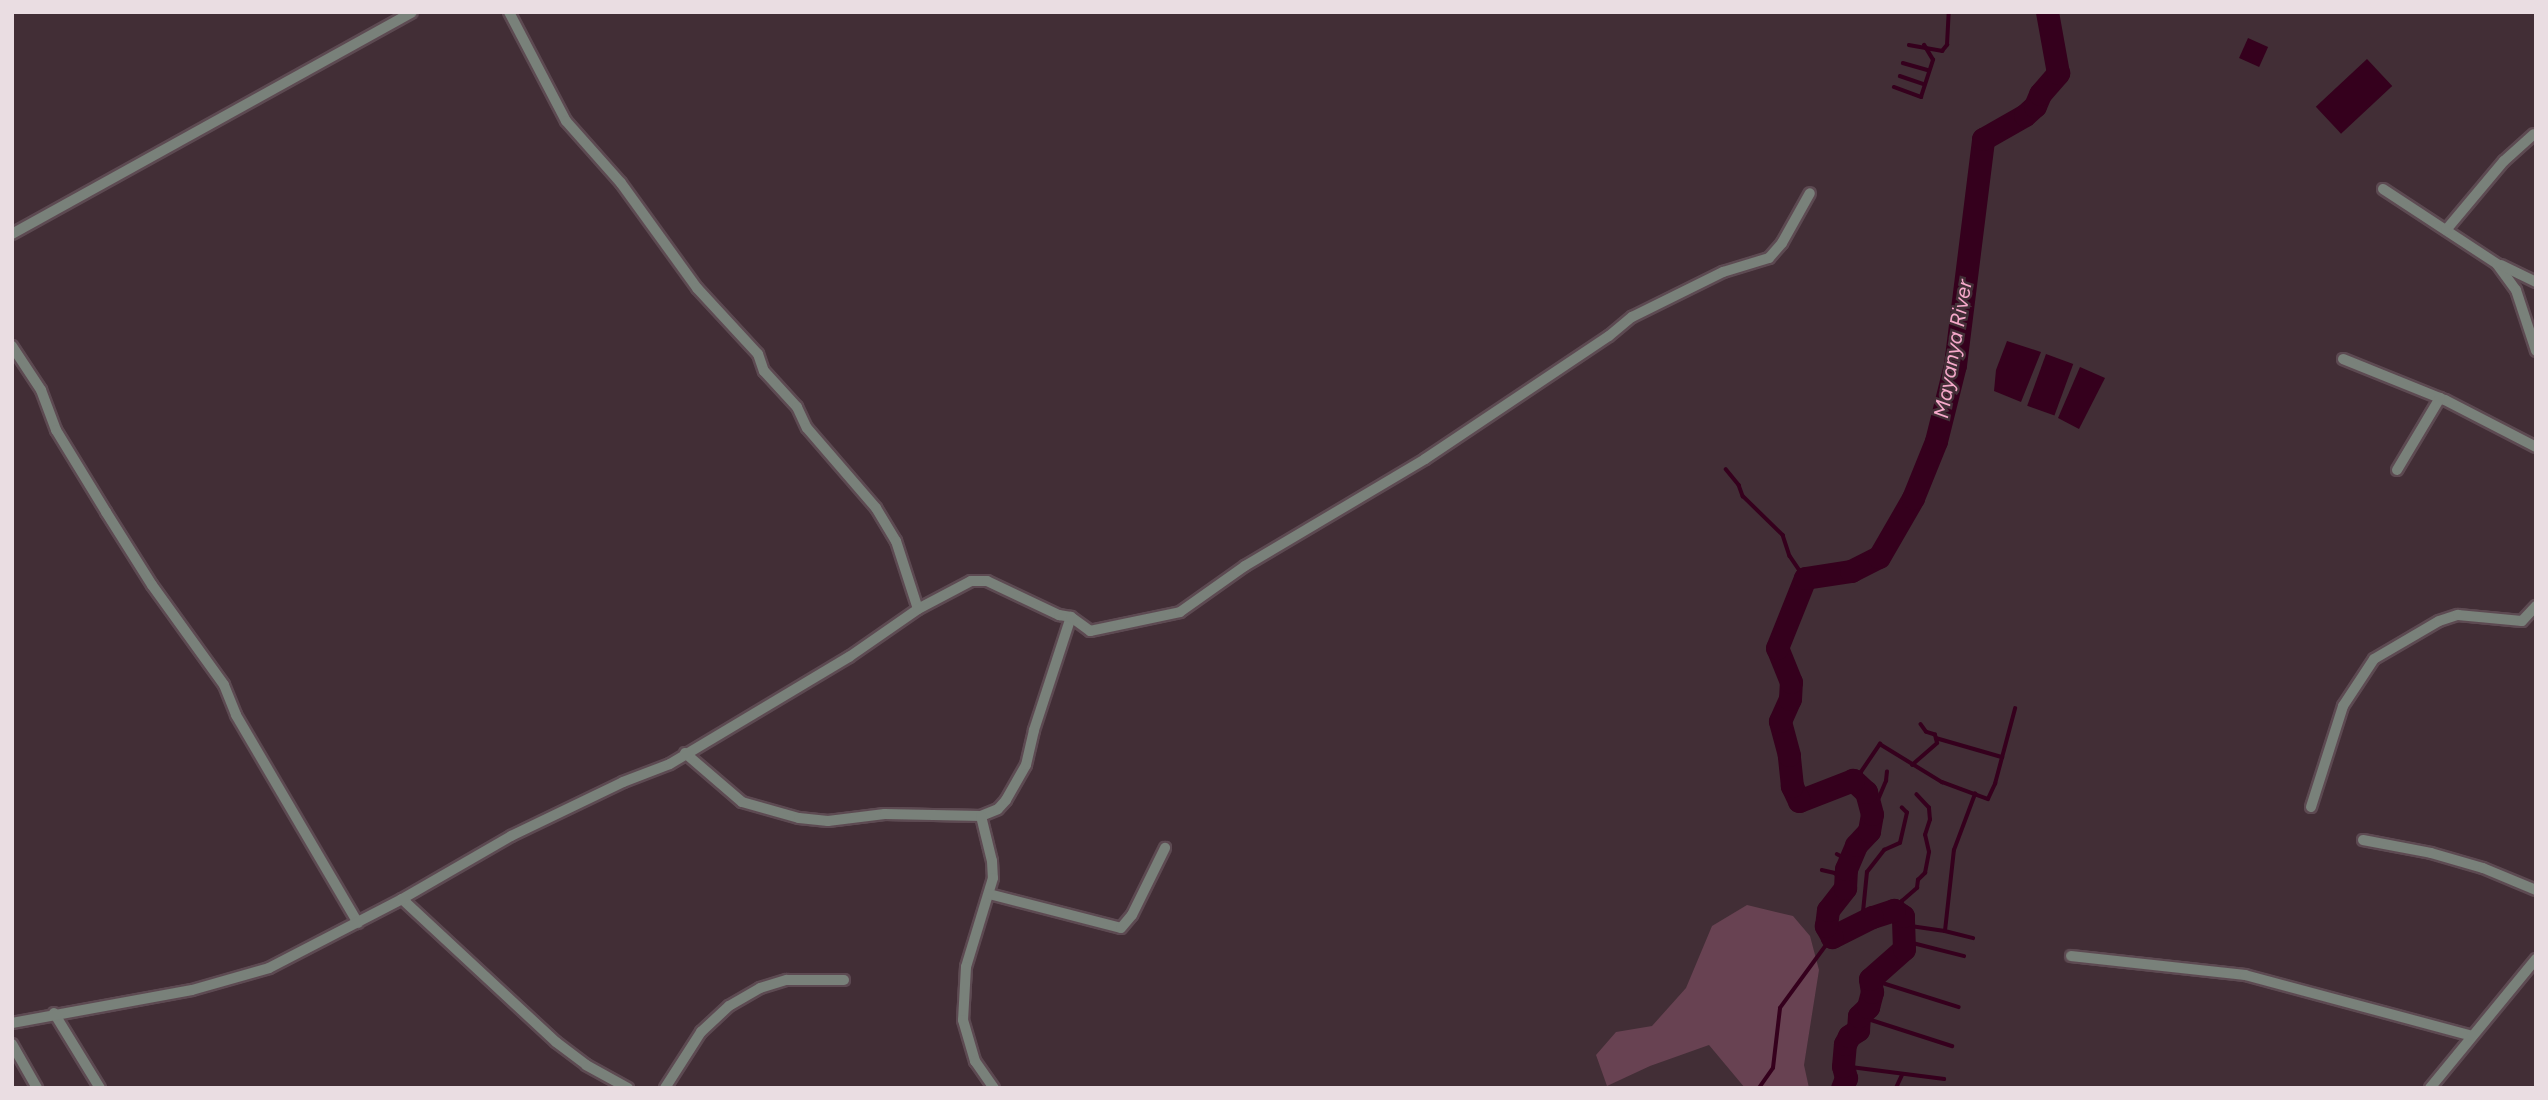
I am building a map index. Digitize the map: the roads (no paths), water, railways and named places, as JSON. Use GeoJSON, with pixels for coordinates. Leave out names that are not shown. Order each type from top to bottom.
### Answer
{"type":"FeatureCollection","features":[{"type":"Feature","properties":{"kind":"street"},"geometry":{"type":"LineString","coordinates":[[12,234],[412,12]]}},
{"type":"Feature","properties":{"kind":"street"},"geometry":{"type":"LineString","coordinates":[[509,12],[566,121],[621,183],[697,288],[758,354],[764,371],[797,407],[807,428],[876,508],[896,541],[918,609]]}},
{"type":"Feature","properties":{"kind":"street"},"geometry":{"type":"LineString","coordinates":[[2446,230],[2504,161],[2535,134]]}},
{"type":"Feature","properties":{"kind":"street"},"geometry":{"type":"LineString","coordinates":[[2383,189],[2497,264],[2536,282]]}},
{"type":"Feature","properties":{"kind":"street"},"geometry":{"type":"LineString","coordinates":[[12,1023],[231,980],[269,968],[402,899],[511,836],[623,782],[670,764],[838,664],[918,609],[971,581],[987,581],[1059,615],[1071,617],[1090,631],[1180,612],[1257,559],[1425,459],[1609,336],[1632,317],[1723,272],[1769,258],[1782,243],[1810,193]]}},
{"type":"Feature","properties":{"kind":"street"},"geometry":{"type":"LineString","coordinates":[[2497,264],[2516,290],[2536,351]]}},
{"type":"Feature","properties":{"kind":"street"},"geometry":{"type":"LineString","coordinates":[[12,346],[41,390],[56,430],[106,512],[152,585],[224,685],[236,715],[358,923]]}},
{"type":"Feature","properties":{"kind":"street"},"geometry":{"type":"LineString","coordinates":[[2343,359],[2440,398],[2536,447]]}},
{"type":"Feature","properties":{"kind":"street"},"geometry":{"type":"LineString","coordinates":[[2397,470],[2440,398]]}},
{"type":"Feature","properties":{"kind":"street"},"geometry":{"type":"LineString","coordinates":[[2311,807],[2343,706],[2374,659],[2439,621],[2458,615],[2522,621],[2536,606]]}},
{"type":"Feature","properties":{"kind":"street"},"geometry":{"type":"LineString","coordinates":[[685,753],[742,802],[799,818],[828,821],[885,814],[981,816],[998,809],[1006,800],[1026,765],[1034,730],[1071,617]]}},
{"type":"Feature","properties":{"kind":"street"},"geometry":{"type":"LineString","coordinates":[[981,816],[992,861],[989,894],[965,967],[962,1001],[967,1040],[984,1076],[994,1088]]}},
{"type":"Feature","properties":{"kind":"street"},"geometry":{"type":"LineString","coordinates":[[2364,840],[2444,857],[2536,890]]}},
{"type":"Feature","properties":{"kind":"street"},"geometry":{"type":"LineString","coordinates":[[989,894],[1121,928],[1132,915],[1165,848]]}},
{"type":"Feature","properties":{"kind":"street"},"geometry":{"type":"LineString","coordinates":[[402,899],[556,1042],[586,1065],[628,1088]]}},
{"type":"Feature","properties":{"kind":"street"},"geometry":{"type":"LineString","coordinates":[[2071,956],[2245,975],[2472,1036]]}},
{"type":"Feature","properties":{"kind":"street"},"geometry":{"type":"LineString","coordinates":[[2430,1088],[2536,958]]}},
{"type":"Feature","properties":{"kind":"street"},"geometry":{"type":"LineString","coordinates":[[2525,974],[2536,982]]}},
{"type":"Feature","properties":{"kind":"street"},"geometry":{"type":"LineString","coordinates":[[665,1088],[701,1032],[730,1006],[760,988],[787,980],[844,980]]}},
{"type":"Feature","properties":{"kind":"street"},"geometry":{"type":"LineString","coordinates":[[54,1013],[100,1088]]}},
{"type":"Feature","properties":{"kind":"street"},"geometry":{"type":"LineString","coordinates":[[12,1044],[37,1088]]}},
{"type":"Feature","properties":{"kind":"waterway"},"geometry":{"type":"LineString","coordinates":[[1909,45],[1942,51],[1947,45],[1949,12]]}},
{"type":"Feature","properties":{"kind":"waterway","name":"Mayanya River"},"geometry":{"type":"LineString","coordinates":[[1842,1088],[1846,1078],[1843,1066],[1845,1044],[1849,1036],[1858,1030],[1859,1016],[1868,1007],[1872,992],[1870,979],[1904,949],[1903,916],[1894,910],[1872,917],[1832,937],[1826,926],[1828,910],[1845,888],[1846,869],[1856,845],[1869,831],[1872,814],[1866,792],[1853,780],[1799,801],[1792,786],[1789,755],[1780,721],[1790,699],[1791,682],[1777,648],[1805,578],[1851,571],[1879,557],[1913,498],[1936,441],[1955,365],[1983,139],[2025,115],[2035,106],[2040,94],[2058,73],[2047,12]]}},
{"type":"Feature","properties":{"kind":"waterway"},"geometry":{"type":"LineString","coordinates":[[1894,87],[1921,97],[1933,60],[1924,45]]}},
{"type":"Feature","properties":{"kind":"waterway"},"geometry":{"type":"LineString","coordinates":[[1903,63],[1928,70]]}},
{"type":"Feature","properties":{"kind":"waterway"},"geometry":{"type":"LineString","coordinates":[[1900,76],[1923,84]]}},
{"type":"Feature","properties":{"kind":"waterway"},"geometry":{"type":"LineString","coordinates":[[1726,469],[1739,485],[1743,496],[1783,535],[1790,556],[1805,578]]}},
{"type":"Feature","properties":{"kind":"waterway"},"geometry":{"type":"LineString","coordinates":[[1859,786],[1861,772],[1880,744],[1942,782],[1988,799],[1995,784],[2015,709]]}},
{"type":"Feature","properties":{"kind":"waterway"},"geometry":{"type":"LineString","coordinates":[[1912,765],[1937,743],[1935,735],[1926,732],[1921,725]]}},
{"type":"Feature","properties":{"kind":"waterway"},"geometry":{"type":"LineString","coordinates":[[1936,738],[2002,757]]}},
{"type":"Feature","properties":{"kind":"waterway"},"geometry":{"type":"LineString","coordinates":[[1872,814],[1887,772]]}},
{"type":"Feature","properties":{"kind":"waterway"},"geometry":{"type":"LineString","coordinates":[[1904,925],[1945,931],[1954,850],[1975,794]]}},
{"type":"Feature","properties":{"kind":"waterway"},"geometry":{"type":"LineString","coordinates":[[1899,913],[1902,901],[1917,888],[1918,880],[1925,873],[1929,852],[1925,835],[1930,820],[1929,808],[1917,795]]}},
{"type":"Feature","properties":{"kind":"waterway"},"geometry":{"type":"LineString","coordinates":[[1862,922],[1867,872],[1884,850],[1900,843],[1907,813],[1902,808]]}},
{"type":"Feature","properties":{"kind":"waterway"},"geometry":{"type":"LineString","coordinates":[[1837,854],[1850,861]]}},
{"type":"Feature","properties":{"kind":"waterway"},"geometry":{"type":"LineString","coordinates":[[1822,870],[1835,873],[1846,884]]}},
{"type":"Feature","properties":{"kind":"waterway"},"geometry":{"type":"LineString","coordinates":[[1945,931],[1973,938]]}},
{"type":"Feature","properties":{"kind":"waterway"},"geometry":{"type":"LineString","coordinates":[[1759,1088],[1773,1068],[1780,1008],[1832,937]]}},
{"type":"Feature","properties":{"kind":"waterway"},"geometry":{"type":"LineString","coordinates":[[1905,941],[1964,956]]}},
{"type":"Feature","properties":{"kind":"waterway"},"geometry":{"type":"LineString","coordinates":[[1870,979],[1959,1007]]}},
{"type":"Feature","properties":{"kind":"waterway"},"geometry":{"type":"LineString","coordinates":[[1859,1016],[1952,1046]]}},
{"type":"Feature","properties":{"kind":"waterway"},"geometry":{"type":"LineString","coordinates":[[1843,1066],[1944,1079]]}},
{"type":"Feature","properties":{"kind":"waterway"},"geometry":{"type":"LineString","coordinates":[[1896,1088],[1902,1075]]}}]}
